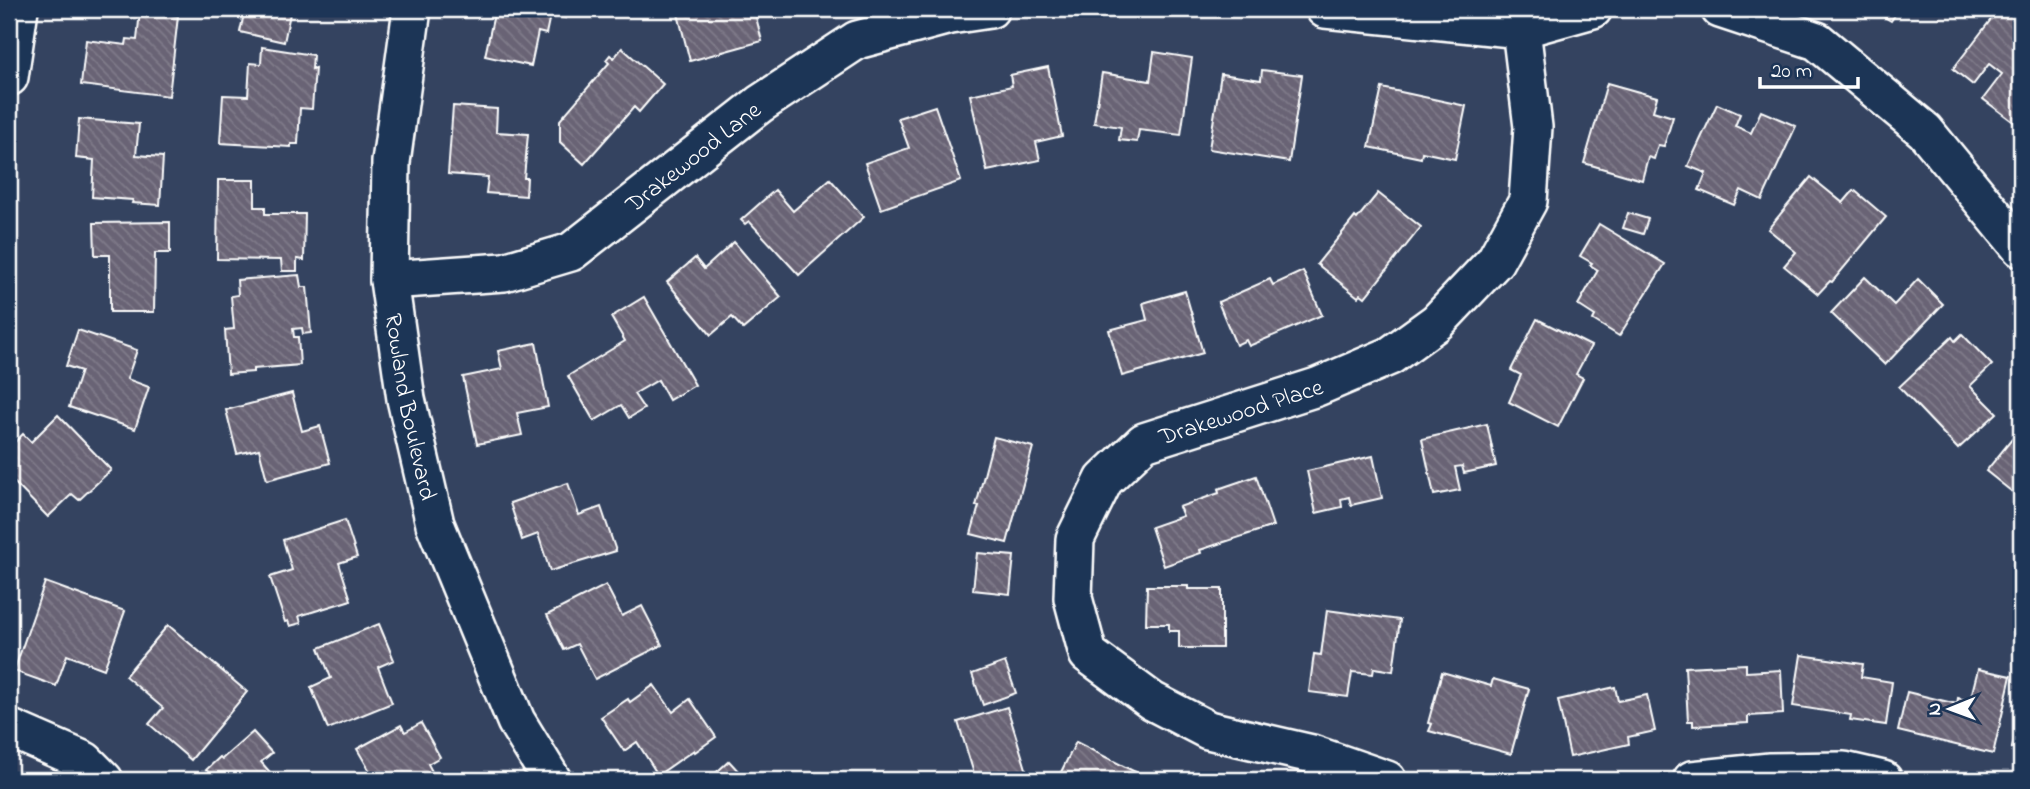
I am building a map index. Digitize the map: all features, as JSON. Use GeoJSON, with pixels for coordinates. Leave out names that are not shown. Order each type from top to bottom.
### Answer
{"type":"FeatureCollection","features":[{"type":"Feature","properties":{"kind":"street"},"geometry":{"type":"LineString","coordinates":[[9,77],[19,9]]}},
{"type":"Feature","properties":{"kind":"street","name":"Rowland Boulevard"},"geometry":{"type":"LineString","coordinates":[[412,9],[391,162],[389,280],[406,399],[435,524],[516,721],[552,780]]}},
{"type":"Feature","properties":{"kind":"street","name":"Drakewood Lane"},"geometry":{"type":"LineString","coordinates":[[389,280],[504,272],[570,253],[760,104],[853,25],[950,16],[990,9]]}},
{"type":"Feature","properties":{"kind":"street"},"geometry":{"type":"LineString","coordinates":[[1325,9],[1521,29],[1593,9]]}},
{"type":"Feature","properties":{"kind":"street"},"geometry":{"type":"LineString","coordinates":[[1720,9],[1817,41],[1925,131],[2021,247]]}},
{"type":"Feature","properties":{"kind":"street","name":"Drakewood Place"},"geometry":{"type":"LineString","coordinates":[[1387,780],[1312,754],[1208,730],[1152,701],[1088,654],[1073,598],[1075,539],[1104,480],[1144,442],[1317,387],[1390,356],[1437,322],[1495,261],[1528,201],[1533,127],[1521,29]]}},
{"type":"Feature","properties":{"kind":"street"},"geometry":{"type":"LineString","coordinates":[[9,728],[85,761],[104,780]]}},
{"type":"Feature","properties":{"kind":"street"},"geometry":{"type":"LineString","coordinates":[[1692,780],[1770,772],[1844,771],[1884,780]]}},
{"type":"Feature","properties":{"kind":"building"},"geometry":{"type":"Polygon","coordinates":[[[245,9],[291,9],[284,42],[240,32],[245,9]]]}},
{"type":"Feature","properties":{"kind":"building"},"geometry":{"type":"Polygon","coordinates":[[[495,9],[567,9],[565,18],[550,15],[546,34],[538,32],[531,66],[485,56],[495,9]]]}},
{"type":"Feature","properties":{"kind":"building"},"geometry":{"type":"Polygon","coordinates":[[[754,9],[762,41],[690,61],[677,10],[754,9]]]}},
{"type":"Feature","properties":{"kind":"building"},"geometry":{"type":"Polygon","coordinates":[[[1871,9],[1899,9],[1891,21],[1871,9]]]}},
{"type":"Feature","properties":{"kind":"building"},"geometry":{"type":"Polygon","coordinates":[[[1999,9],[2006,9],[2021,21],[2021,114],[2015,123],[1983,99],[2002,74],[1989,64],[1973,85],[1953,69],[1999,9]]]}},
{"type":"Feature","properties":{"kind":"building"},"geometry":{"type":"Polygon","coordinates":[[[140,11],[178,16],[169,96],[81,85],[86,40],[126,45],[127,39],[137,40],[140,11]]]}},
{"type":"Feature","properties":{"kind":"building"},"geometry":{"type":"Polygon","coordinates":[[[262,47],[313,55],[312,69],[315,68],[312,109],[300,108],[298,144],[291,144],[291,147],[220,143],[223,95],[248,96],[250,63],[261,64],[262,47]]]}},
{"type":"Feature","properties":{"kind":"building"},"geometry":{"type":"Polygon","coordinates":[[[622,48],[663,84],[639,112],[634,107],[584,164],[560,142],[560,120],[609,63],[606,60],[610,55],[614,58],[622,48]]]}},
{"type":"Feature","properties":{"kind":"building"},"geometry":{"type":"Polygon","coordinates":[[[1154,52],[1192,58],[1181,135],[1139,130],[1137,142],[1119,140],[1121,127],[1094,123],[1102,73],[1150,81],[1154,52]]]}},
{"type":"Feature","properties":{"kind":"building"},"geometry":{"type":"Polygon","coordinates":[[[1048,67],[1062,136],[1036,142],[1040,160],[987,171],[970,95],[1012,86],[1010,75],[1048,67]]]}},
{"type":"Feature","properties":{"kind":"building"},"geometry":{"type":"Polygon","coordinates":[[[1262,70],[1302,75],[1289,162],[1209,149],[1221,74],[1261,80],[1262,70]]]}},
{"type":"Feature","properties":{"kind":"building"},"geometry":{"type":"Polygon","coordinates":[[[1607,83],[1657,97],[1653,111],[1673,117],[1664,146],[1658,145],[1654,159],[1648,157],[1642,180],[1584,163],[1607,83]]]}},
{"type":"Feature","properties":{"kind":"building"},"geometry":{"type":"Polygon","coordinates":[[[1382,88],[1466,106],[1455,159],[1422,152],[1421,158],[1369,147],[1382,88]]]}},
{"type":"Feature","properties":{"kind":"building"},"geometry":{"type":"Polygon","coordinates":[[[1717,104],[1740,114],[1735,126],[1751,133],[1761,111],[1796,126],[1762,200],[1741,190],[1734,205],[1699,190],[1706,173],[1688,166],[1717,104]]]}},
{"type":"Feature","properties":{"kind":"building"},"geometry":{"type":"Polygon","coordinates":[[[453,106],[497,109],[496,132],[528,134],[524,178],[527,178],[526,196],[486,193],[488,177],[448,174],[453,106]]]}},
{"type":"Feature","properties":{"kind":"building"},"geometry":{"type":"Polygon","coordinates":[[[935,106],[961,181],[881,209],[865,163],[909,148],[898,118],[935,106]]]}},
{"type":"Feature","properties":{"kind":"building"},"geometry":{"type":"Polygon","coordinates":[[[79,119],[139,124],[136,155],[163,157],[160,205],[92,197],[94,160],[76,158],[79,119]]]}},
{"type":"Feature","properties":{"kind":"building"},"geometry":{"type":"Polygon","coordinates":[[[1811,177],[1843,203],[1854,190],[1886,217],[1832,282],[1818,294],[1784,266],[1796,252],[1768,229],[1811,177]]]}},
{"type":"Feature","properties":{"kind":"building"},"geometry":{"type":"Polygon","coordinates":[[[830,179],[864,217],[799,275],[749,221],[745,224],[741,220],[775,190],[793,211],[830,179]]]}},
{"type":"Feature","properties":{"kind":"building"},"geometry":{"type":"Polygon","coordinates":[[[218,180],[255,180],[255,207],[265,207],[265,214],[305,214],[304,260],[297,259],[297,271],[282,271],[281,260],[217,259],[218,180]]]}},
{"type":"Feature","properties":{"kind":"building"},"geometry":{"type":"Polygon","coordinates":[[[1378,193],[1421,227],[1365,297],[1361,294],[1358,297],[1317,264],[1378,193]]]}},
{"type":"Feature","properties":{"kind":"building"},"geometry":{"type":"Polygon","coordinates":[[[1628,213],[1648,219],[1643,234],[1623,228],[1628,213]]]}},
{"type":"Feature","properties":{"kind":"building"},"geometry":{"type":"Polygon","coordinates":[[[170,222],[170,253],[155,253],[154,312],[110,312],[110,255],[95,255],[94,223],[170,222]]]}},
{"type":"Feature","properties":{"kind":"building"},"geometry":{"type":"Polygon","coordinates":[[[1599,224],[1665,264],[1619,336],[1593,320],[1595,316],[1578,305],[1598,270],[1580,256],[1599,224]]]}},
{"type":"Feature","properties":{"kind":"building"},"geometry":{"type":"Polygon","coordinates":[[[734,242],[781,297],[743,329],[732,317],[711,335],[667,282],[695,258],[704,269],[734,242]]]}},
{"type":"Feature","properties":{"kind":"building"},"geometry":{"type":"Polygon","coordinates":[[[1303,271],[1322,315],[1249,346],[1246,340],[1236,345],[1218,302],[1270,279],[1273,285],[1303,271]]]}},
{"type":"Feature","properties":{"kind":"building"},"geometry":{"type":"Polygon","coordinates":[[[299,275],[301,287],[307,287],[311,333],[303,334],[302,328],[293,329],[294,337],[298,337],[300,365],[228,374],[225,330],[234,329],[231,296],[238,295],[237,280],[299,275]]]}},
{"type":"Feature","properties":{"kind":"building"},"geometry":{"type":"Polygon","coordinates":[[[1865,277],[1894,305],[1918,279],[1943,304],[1885,365],[1831,313],[1865,277]]]}},
{"type":"Feature","properties":{"kind":"building"},"geometry":{"type":"Polygon","coordinates":[[[1185,291],[1203,353],[1122,376],[1109,330],[1147,320],[1143,303],[1185,291]]]}},
{"type":"Feature","properties":{"kind":"building"},"geometry":{"type":"Polygon","coordinates":[[[644,297],[695,385],[669,400],[658,380],[634,394],[644,409],[629,418],[621,405],[594,421],[568,376],[625,341],[611,317],[644,297]]]}},
{"type":"Feature","properties":{"kind":"building"},"geometry":{"type":"Polygon","coordinates":[[[1537,319],[1591,346],[1576,374],[1583,378],[1558,427],[1509,402],[1521,375],[1511,370],[1537,319]]]}},
{"type":"Feature","properties":{"kind":"building"},"geometry":{"type":"Polygon","coordinates":[[[78,330],[137,350],[127,379],[149,387],[135,429],[69,407],[81,371],[66,366],[78,330]]]}},
{"type":"Feature","properties":{"kind":"building"},"geometry":{"type":"Polygon","coordinates":[[[1962,334],[1992,365],[1970,386],[1997,413],[1958,449],[1899,387],[1952,337],[1955,341],[1962,334]]]}},
{"type":"Feature","properties":{"kind":"building"},"geometry":{"type":"Polygon","coordinates":[[[536,343],[548,407],[517,413],[522,435],[477,444],[463,377],[502,369],[498,351],[536,343]]]}},
{"type":"Feature","properties":{"kind":"building"},"geometry":{"type":"Polygon","coordinates":[[[292,393],[302,431],[320,426],[330,463],[267,480],[259,449],[237,454],[226,410],[292,393]]]}},
{"type":"Feature","properties":{"kind":"building"},"geometry":{"type":"Polygon","coordinates":[[[58,415],[111,470],[79,500],[72,494],[48,517],[9,477],[9,448],[23,434],[31,442],[58,415]]]}},
{"type":"Feature","properties":{"kind":"building"},"geometry":{"type":"Polygon","coordinates":[[[1487,424],[1496,466],[1464,473],[1462,466],[1455,467],[1460,490],[1434,495],[1422,439],[1487,424]]]}},
{"type":"Feature","properties":{"kind":"building"},"geometry":{"type":"Polygon","coordinates":[[[2021,428],[2021,499],[1986,471],[2021,428]]]}},
{"type":"Feature","properties":{"kind":"building"},"geometry":{"type":"Polygon","coordinates":[[[994,437],[1033,447],[1007,543],[971,534],[994,437]]]}},
{"type":"Feature","properties":{"kind":"building"},"geometry":{"type":"Polygon","coordinates":[[[1373,456],[1382,498],[1351,505],[1349,497],[1341,499],[1342,507],[1316,513],[1307,471],[1373,456]]]}},
{"type":"Feature","properties":{"kind":"building"},"geometry":{"type":"Polygon","coordinates":[[[1256,476],[1273,526],[1200,550],[1201,553],[1164,566],[1151,527],[1183,516],[1179,507],[1219,493],[1218,489],[1256,476]]]}},
{"type":"Feature","properties":{"kind":"building"},"geometry":{"type":"Polygon","coordinates":[[[568,483],[579,515],[601,507],[616,551],[550,571],[538,534],[522,540],[510,503],[568,483]]]}},
{"type":"Feature","properties":{"kind":"building"},"geometry":{"type":"Polygon","coordinates":[[[345,520],[357,557],[339,563],[351,600],[299,616],[301,623],[290,626],[288,621],[285,622],[270,577],[292,570],[283,540],[345,520]]]}},
{"type":"Feature","properties":{"kind":"building"},"geometry":{"type":"Polygon","coordinates":[[[977,553],[1014,556],[1010,594],[973,590],[977,553]]]}},
{"type":"Feature","properties":{"kind":"building"},"geometry":{"type":"Polygon","coordinates":[[[45,582],[125,611],[104,669],[67,655],[56,686],[14,671],[45,582]]]}},
{"type":"Feature","properties":{"kind":"building"},"geometry":{"type":"Polygon","coordinates":[[[606,585],[622,616],[642,606],[662,645],[595,679],[577,644],[564,650],[547,615],[606,585]]]}},
{"type":"Feature","properties":{"kind":"building"},"geometry":{"type":"Polygon","coordinates":[[[1147,586],[1222,589],[1222,648],[1179,648],[1179,631],[1169,631],[1169,624],[1146,624],[1147,586]]]}},
{"type":"Feature","properties":{"kind":"building"},"geometry":{"type":"Polygon","coordinates":[[[1327,610],[1400,620],[1393,671],[1374,668],[1373,674],[1352,672],[1348,697],[1309,692],[1314,654],[1321,655],[1327,610]]]}},
{"type":"Feature","properties":{"kind":"building"},"geometry":{"type":"Polygon","coordinates":[[[379,624],[394,660],[378,667],[392,703],[328,729],[311,687],[331,678],[319,648],[379,624]]]}},
{"type":"Feature","properties":{"kind":"building"},"geometry":{"type":"Polygon","coordinates":[[[168,625],[247,692],[191,760],[149,724],[163,708],[125,676],[168,625]]]}},
{"type":"Feature","properties":{"kind":"building"},"geometry":{"type":"Polygon","coordinates":[[[1801,655],[1863,664],[1861,677],[1892,682],[1886,725],[1850,720],[1851,715],[1793,706],[1801,655]]]}},
{"type":"Feature","properties":{"kind":"building"},"geometry":{"type":"Polygon","coordinates":[[[1005,662],[1016,693],[983,705],[972,674],[1005,662]]]}},
{"type":"Feature","properties":{"kind":"building"},"geometry":{"type":"Polygon","coordinates":[[[1746,664],[1746,672],[1781,670],[1783,714],[1748,716],[1748,723],[1693,726],[1693,721],[1688,721],[1685,667],[1746,664]]]}},
{"type":"Feature","properties":{"kind":"building"},"geometry":{"type":"Polygon","coordinates":[[[1978,669],[2011,676],[1993,754],[1898,731],[1907,692],[1957,704],[1958,698],[1970,701],[1978,669]]]}},
{"type":"Feature","properties":{"kind":"building"},"geometry":{"type":"Polygon","coordinates":[[[1442,672],[1491,686],[1493,679],[1529,689],[1511,754],[1429,731],[1432,724],[1428,723],[1442,672]]]}},
{"type":"Feature","properties":{"kind":"building"},"geometry":{"type":"Polygon","coordinates":[[[654,685],[673,712],[690,699],[716,737],[658,775],[637,742],[624,751],[601,717],[628,699],[630,702],[654,685]]]}},
{"type":"Feature","properties":{"kind":"building"},"geometry":{"type":"Polygon","coordinates":[[[1615,687],[1618,701],[1647,695],[1655,731],[1628,737],[1629,744],[1570,757],[1558,700],[1615,687]]]}},
{"type":"Feature","properties":{"kind":"building"},"geometry":{"type":"Polygon","coordinates":[[[1007,707],[1027,772],[1001,780],[976,780],[958,722],[1007,707]]]}},
{"type":"Feature","properties":{"kind":"building"},"geometry":{"type":"Polygon","coordinates":[[[2021,714],[2021,751],[2012,748],[2021,714]]]}},
{"type":"Feature","properties":{"kind":"building"},"geometry":{"type":"Polygon","coordinates":[[[421,723],[440,757],[428,764],[436,779],[375,780],[357,749],[401,725],[405,732],[421,723]]]}},
{"type":"Feature","properties":{"kind":"building"},"geometry":{"type":"Polygon","coordinates":[[[253,732],[272,753],[261,762],[277,780],[199,780],[220,757],[222,759],[253,732]]]}},
{"type":"Feature","properties":{"kind":"building"},"geometry":{"type":"Polygon","coordinates":[[[1076,742],[1151,780],[1057,780],[1076,742]]]}},
{"type":"Feature","properties":{"kind":"building"},"geometry":{"type":"Polygon","coordinates":[[[729,761],[743,780],[708,780],[729,761]]]}}]}
